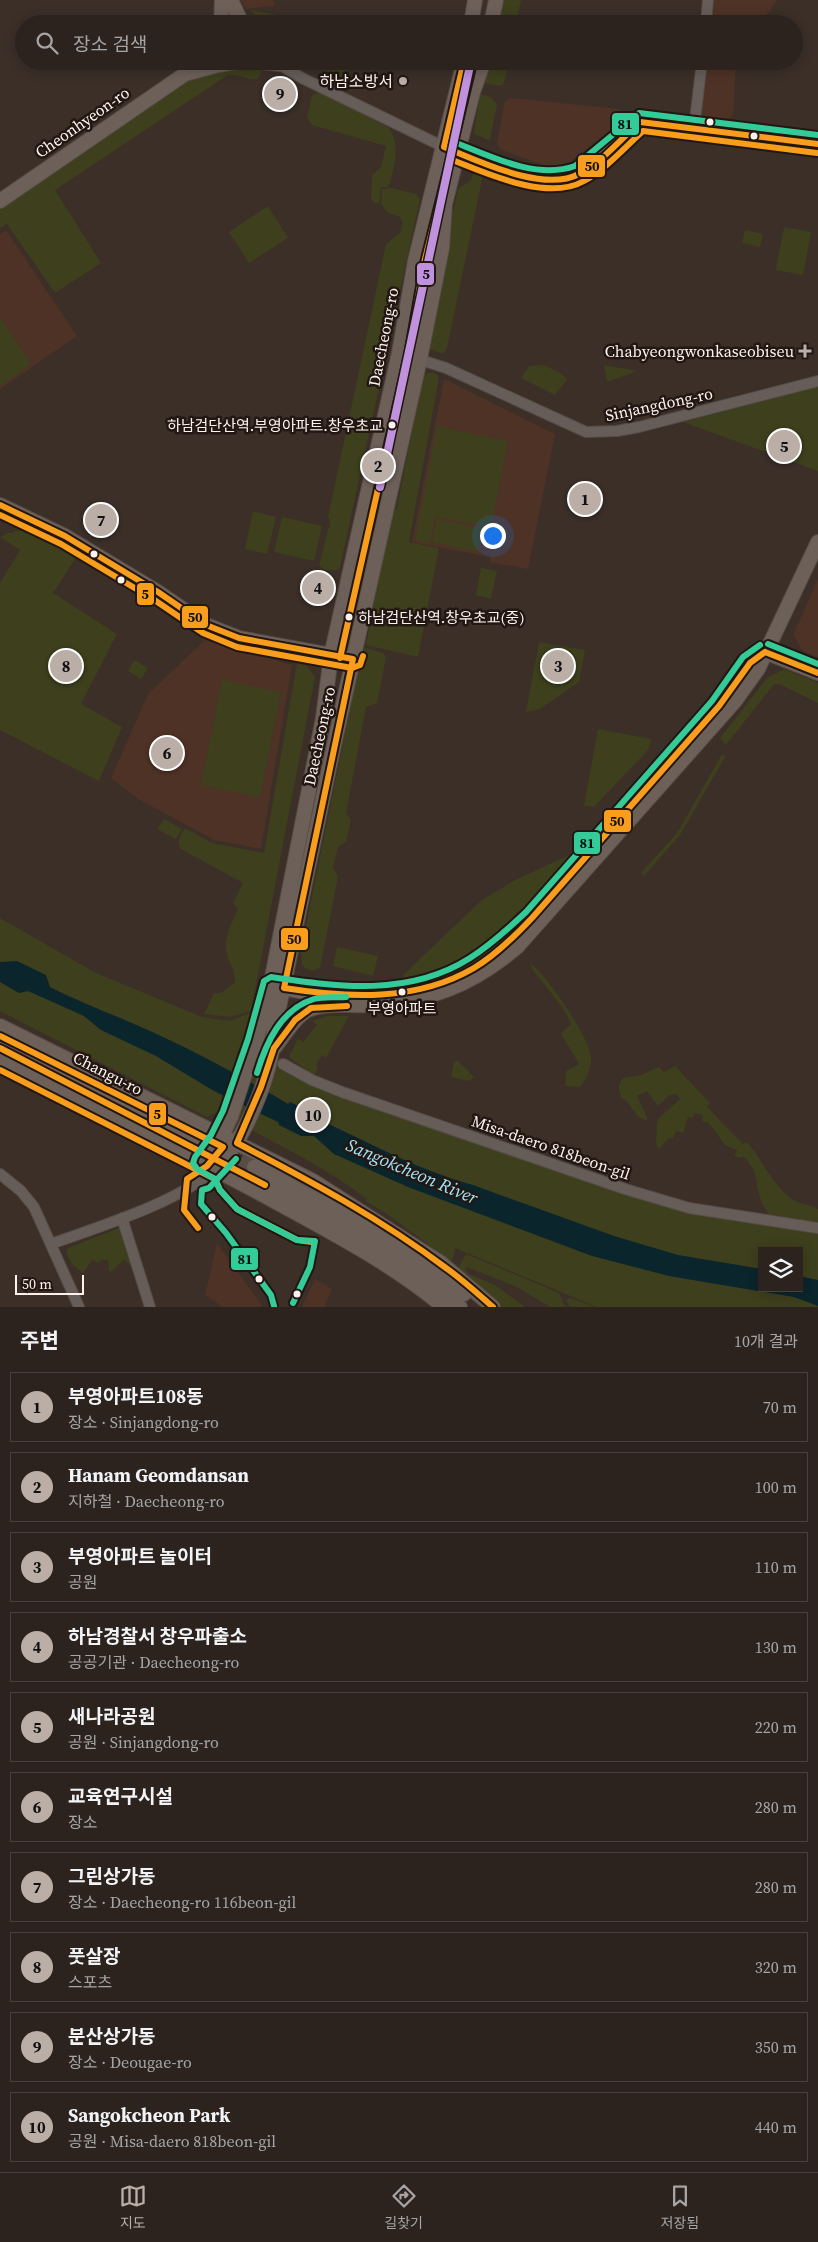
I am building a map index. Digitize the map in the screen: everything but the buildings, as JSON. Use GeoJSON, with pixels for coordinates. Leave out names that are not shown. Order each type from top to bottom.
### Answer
{"type":"FeatureCollection","features":[{"type":"Feature","properties":{"kind":"main road"},"geometry":{"type":"LineString","coordinates":[[221,15],[222,0]]}},
{"type":"Feature","properties":{"kind":"main road"},"geometry":{"type":"LineString","coordinates":[[231,0],[238,15]]}},
{"type":"Feature","properties":{"kind":"main road"},"geometry":{"type":"LineString","coordinates":[[472,15],[475,0]]}},
{"type":"Feature","properties":{"kind":"main road"},"geometry":{"type":"LineString","coordinates":[[493,15],[496,0]]}},
{"type":"Feature","properties":{"kind":"main road","name":"Cheonhyeon-ro"},"geometry":{"type":"LineString","coordinates":[[0,201],[188,70]]}},
{"type":"Feature","properties":{"kind":"main road","name":"Cheonhyeon-ro"},"geometry":{"type":"LineString","coordinates":[[185,74],[200,70]]}},
{"type":"Feature","properties":{"kind":"main road","name":"Daecheong-ro"},"geometry":{"type":"LineString","coordinates":[[215,1169],[237,1143],[248,1121],[274,1048],[277,987],[323,718],[331,656],[399,354],[415,261],[462,70]]}},
{"type":"Feature","properties":{"kind":"main road","name":"Daecheong-ro"},"geometry":{"type":"LineString","coordinates":[[199,1151],[222,1136],[231,1117],[265,1013],[277,987],[420,359],[442,248],[445,204],[473,92],[481,70]]}},
{"type":"Feature","properties":{"kind":"main road"},"geometry":{"type":"LineString","coordinates":[[0,506],[64,536],[158,592],[206,625],[239,638],[353,659]]}},
{"type":"Feature","properties":{"kind":"main road"},"geometry":{"type":"LineString","coordinates":[[274,1048],[295,1020],[311,1008],[380,1004],[427,997],[469,981],[500,961],[517,947],[713,727],[758,669],[818,542]]}},
{"type":"Feature","properties":{"kind":"main road"},"geometry":{"type":"LineString","coordinates":[[765,652],[818,673]]}},
{"type":"Feature","properties":{"kind":"main road"},"geometry":{"type":"LineString","coordinates":[[277,987],[323,995],[398,993],[424,988],[449,980],[487,959],[532,918],[719,706],[750,663],[765,652]]}},
{"type":"Feature","properties":{"kind":"main road"},"geometry":{"type":"LineString","coordinates":[[0,1026],[313,1181],[441,1263],[493,1307]]}},
{"type":"Feature","properties":{"kind":"main road","name":"Changu-ro"},"geometry":{"type":"LineString","coordinates":[[0,1036],[199,1151]]}},
{"type":"Feature","properties":{"kind":"main road","name":"Changu-ro"},"geometry":{"type":"LineString","coordinates":[[0,1048],[199,1151]]}},
{"type":"Feature","properties":{"kind":"main road"},"geometry":{"type":"LineString","coordinates":[[0,1060],[199,1151],[215,1169],[353,1244],[422,1289],[444,1307]]}},
{"type":"Feature","properties":{"kind":"main road"},"geometry":{"type":"LineString","coordinates":[[460,1307],[376,1245],[251,1172],[358,1222],[438,1275],[481,1307]]}},
{"type":"Feature","properties":{"kind":"street"},"geometry":{"type":"LineString","coordinates":[[707,15],[708,0]]}},
{"type":"Feature","properties":{"kind":"street"},"geometry":{"type":"LineString","coordinates":[[290,70],[444,147],[508,170],[558,181],[578,175],[640,122],[818,144]]}},
{"type":"Feature","properties":{"kind":"street"},"geometry":{"type":"LineString","coordinates":[[694,129],[701,70]]}},
{"type":"Feature","properties":{"kind":"street","name":"Sinjangdong-ro"},"geometry":{"type":"LineString","coordinates":[[399,354],[420,359],[461,374],[586,432],[617,431],[639,427],[818,381]]}},
{"type":"Feature","properties":{"kind":"street","name":"Misa-daero 818beon-gil"},"geometry":{"type":"LineString","coordinates":[[283,1064],[312,1080],[342,1092],[626,1189],[689,1208],[818,1228]]}},
{"type":"Feature","properties":{"kind":"street"},"geometry":{"type":"LineString","coordinates":[[194,1184],[194,1173],[199,1151]]}},
{"type":"Feature","properties":{"kind":"street"},"geometry":{"type":"LineString","coordinates":[[51,1244],[122,1218],[183,1192],[194,1184],[203,1182],[215,1169]]}},
{"type":"Feature","properties":{"kind":"street"},"geometry":{"type":"LineString","coordinates":[[0,1174],[28,1198],[79,1307]]}},
{"type":"Feature","properties":{"kind":"street"},"geometry":{"type":"LineString","coordinates":[[122,1218],[130,1250],[150,1307]]}},
{"type":"Feature","properties":{"kind":"shaded area"},"geometry":{"type":"Polygon","coordinates":[[[241,0],[273,0],[274,6],[246,9],[241,0]]]}},
{"type":"Feature","properties":{"kind":"shaded area"},"geometry":{"type":"Polygon","coordinates":[[[711,0],[777,0],[766,15],[710,15],[711,0]]]}},
{"type":"Feature","properties":{"kind":"shaded area"},"geometry":{"type":"Polygon","coordinates":[[[704,70],[736,70],[733,115],[728,119],[705,118],[700,112],[704,70]]]}},
{"type":"Feature","properties":{"kind":"shaded area"},"geometry":{"type":"Polygon","coordinates":[[[511,98],[619,109],[625,118],[571,161],[560,166],[549,167],[502,150],[499,147],[497,143],[505,101],[511,98]]]}},
{"type":"Feature","properties":{"kind":"shaded area"},"geometry":{"type":"Polygon","coordinates":[[[6,230],[77,336],[0,389],[0,234],[6,230]]]}},
{"type":"Feature","properties":{"kind":"shaded area"},"geometry":{"type":"Polygon","coordinates":[[[444,379],[555,434],[528,569],[490,562],[490,557],[412,542],[444,379]]]}},
{"type":"Feature","properties":{"kind":"shaded area"},"geometry":{"type":"Polygon","coordinates":[[[818,579],[818,657],[803,651],[793,635],[818,579]]]}},
{"type":"Feature","properties":{"kind":"shaded area"},"geometry":{"type":"Polygon","coordinates":[[[205,640],[292,665],[261,849],[214,840],[138,799],[111,778],[148,694],[205,640]]]}},
{"type":"Feature","properties":{"kind":"shaded area"},"geometry":{"type":"Polygon","coordinates":[[[217,1243],[261,1304],[261,1307],[223,1307],[205,1295],[217,1243]]]}},
{"type":"Feature","properties":{"kind":"shaded area"},"geometry":{"type":"Polygon","coordinates":[[[315,1279],[332,1289],[325,1304],[326,1307],[302,1307],[315,1279]]]}},
{"type":"Feature","properties":{"kind":"green space"},"geometry":{"type":"Polygon","coordinates":[[[500,0],[521,0],[518,15],[497,15],[500,0]]]}},
{"type":"Feature","properties":{"kind":"green space"},"geometry":{"type":"Polygon","coordinates":[[[251,10],[277,15],[255,15],[251,10]]]}},
{"type":"Feature","properties":{"kind":"green space"},"geometry":{"type":"Polygon","coordinates":[[[200,70],[260,70],[261,74],[257,79],[228,75],[55,190],[101,263],[55,293],[7,224],[0,228],[0,204],[200,70]]]}},
{"type":"Feature","properties":{"kind":"green space"},"geometry":{"type":"Polygon","coordinates":[[[324,70],[347,70],[344,81],[324,70]]]}},
{"type":"Feature","properties":{"kind":"green space"},"geometry":{"type":"Polygon","coordinates":[[[486,70],[506,70],[504,83],[501,86],[484,83],[486,70]]]}},
{"type":"Feature","properties":{"kind":"green space"},"geometry":{"type":"Polygon","coordinates":[[[323,93],[389,128],[393,135],[396,155],[393,170],[390,184],[387,187],[381,187],[379,203],[374,203],[371,198],[372,175],[381,167],[386,146],[312,125],[307,118],[312,95],[323,93]]]}},
{"type":"Feature","properties":{"kind":"green space"},"geometry":{"type":"Polygon","coordinates":[[[480,95],[490,97],[497,105],[490,139],[488,140],[475,134],[474,131],[480,95]]]}},
{"type":"Feature","properties":{"kind":"green space"},"geometry":{"type":"Polygon","coordinates":[[[474,173],[483,175],[447,348],[443,354],[427,348],[426,340],[458,189],[470,181],[474,173]]]}},
{"type":"Feature","properties":{"kind":"green space"},"geometry":{"type":"Polygon","coordinates":[[[391,188],[416,194],[420,199],[340,567],[337,570],[324,570],[319,565],[330,523],[328,517],[386,244],[400,233],[403,223],[400,217],[387,212],[381,204],[382,189],[391,188]]]}},
{"type":"Feature","properties":{"kind":"green space"},"geometry":{"type":"Polygon","coordinates":[[[268,206],[288,238],[249,263],[229,232],[268,206]]]}},
{"type":"Feature","properties":{"kind":"green space"},"geometry":{"type":"Polygon","coordinates":[[[784,227],[811,232],[803,275],[776,270],[784,227]]]}},
{"type":"Feature","properties":{"kind":"green space"},"geometry":{"type":"Polygon","coordinates":[[[745,230],[763,234],[760,247],[742,243],[745,230]]]}},
{"type":"Feature","properties":{"kind":"green space"},"geometry":{"type":"Polygon","coordinates":[[[0,317],[31,364],[0,386],[0,317]]]}},
{"type":"Feature","properties":{"kind":"green space"},"geometry":{"type":"Polygon","coordinates":[[[543,365],[559,372],[567,379],[555,395],[521,378],[529,366],[543,365]]]}},
{"type":"Feature","properties":{"kind":"green space"},"geometry":{"type":"Polygon","coordinates":[[[604,365],[637,371],[607,382],[604,365]]]}},
{"type":"Feature","properties":{"kind":"green space"},"geometry":{"type":"Polygon","coordinates":[[[432,372],[438,375],[438,383],[409,542],[439,548],[418,657],[366,645],[390,518],[397,507],[421,387],[424,375],[432,372]]]}},
{"type":"Feature","properties":{"kind":"green space"},"geometry":{"type":"Polygon","coordinates":[[[818,387],[818,471],[683,422],[818,387]]]}},
{"type":"Feature","properties":{"kind":"green space"},"geometry":{"type":"Polygon","coordinates":[[[437,426],[508,441],[491,528],[435,516],[430,543],[415,540],[437,426]]]}},
{"type":"Feature","properties":{"kind":"green space"},"geometry":{"type":"Polygon","coordinates":[[[253,511],[276,517],[267,554],[245,549],[253,511]]]}},
{"type":"Feature","properties":{"kind":"green space"},"geometry":{"type":"Polygon","coordinates":[[[282,517],[322,526],[314,561],[274,552],[282,517]]]}},
{"type":"Feature","properties":{"kind":"green space"},"geometry":{"type":"Polygon","coordinates":[[[437,519],[482,529],[477,552],[432,542],[437,519]]]}},
{"type":"Feature","properties":{"kind":"green space"},"geometry":{"type":"Polygon","coordinates":[[[16,530],[25,532],[30,530],[81,550],[53,593],[117,634],[81,704],[122,727],[99,781],[0,730],[0,583],[20,550],[0,537],[16,530]]]}},
{"type":"Feature","properties":{"kind":"green space"},"geometry":{"type":"Polygon","coordinates":[[[481,568],[497,571],[491,599],[476,595],[481,568]]]}},
{"type":"Feature","properties":{"kind":"green space"},"geometry":{"type":"Polygon","coordinates":[[[539,642],[585,650],[579,682],[540,709],[526,712],[539,642]]]}},
{"type":"Feature","properties":{"kind":"green space"},"geometry":{"type":"Polygon","coordinates":[[[366,648],[384,653],[386,658],[377,703],[366,707],[346,813],[351,820],[346,842],[338,847],[333,867],[338,877],[320,968],[311,970],[302,966],[301,950],[362,651],[366,648]]]}},
{"type":"Feature","properties":{"kind":"green space"},"geometry":{"type":"Polygon","coordinates":[[[134,660],[148,668],[141,679],[128,671],[134,660]]]}},
{"type":"Feature","properties":{"kind":"green space"},"geometry":{"type":"Polygon","coordinates":[[[297,663],[307,666],[315,677],[251,1011],[230,1017],[204,1014],[214,993],[221,993],[235,982],[234,970],[227,955],[226,943],[228,932],[238,909],[233,903],[243,883],[181,849],[180,838],[185,828],[212,843],[264,853],[297,663]]]}},
{"type":"Feature","properties":{"kind":"green space"},"geometry":{"type":"Polygon","coordinates":[[[784,669],[818,683],[818,703],[779,684],[774,684],[726,745],[720,738],[767,678],[784,669]]]}},
{"type":"Feature","properties":{"kind":"green space"},"geometry":{"type":"Polygon","coordinates":[[[222,680],[281,692],[260,797],[201,785],[222,680]]]}},
{"type":"Feature","properties":{"kind":"green space"},"geometry":{"type":"Polygon","coordinates":[[[598,729],[651,739],[649,749],[594,807],[584,806],[598,729]]]}},
{"type":"Feature","properties":{"kind":"green space"},"geometry":{"type":"Polygon","coordinates":[[[722,754],[725,757],[680,835],[644,876],[641,873],[677,833],[722,754]]]}},
{"type":"Feature","properties":{"kind":"green space"},"geometry":{"type":"Polygon","coordinates":[[[164,819],[182,829],[176,839],[157,829],[164,819]]]}},
{"type":"Feature","properties":{"kind":"green space"},"geometry":{"type":"Polygon","coordinates":[[[580,850],[493,952],[469,968],[447,977],[401,982],[403,976],[482,900],[515,880],[580,850]]]}},
{"type":"Feature","properties":{"kind":"green space"},"geometry":{"type":"Polygon","coordinates":[[[0,918],[96,973],[202,1017],[230,1021],[252,1012],[242,1048],[263,1062],[309,1082],[587,1181],[818,1231],[818,1307],[597,1307],[455,1248],[452,1262],[384,1212],[365,1201],[367,1199],[332,1175],[218,1112],[207,1117],[0,1011],[0,918]]]}},
{"type":"Feature","properties":{"kind":"green space"},"geometry":{"type":"Polygon","coordinates":[[[337,947],[378,956],[373,976],[333,966],[337,947]]]}},
{"type":"Feature","properties":{"kind":"green space"},"geometry":{"type":"Polygon","coordinates":[[[530,963],[546,979],[567,1008],[590,1050],[590,1066],[586,1078],[580,1087],[565,1086],[566,1071],[579,1064],[561,1034],[571,1024],[563,1008],[532,969],[530,963]]]}},
{"type":"Feature","properties":{"kind":"green space"},"geometry":{"type":"Polygon","coordinates":[[[327,1016],[349,1016],[326,1058],[322,1055],[316,1065],[318,1068],[314,1076],[289,1057],[298,1038],[303,1042],[317,1025],[312,1021],[327,1016]]]}},
{"type":"Feature","properties":{"kind":"green space"},"geometry":{"type":"Polygon","coordinates":[[[457,1060],[474,1077],[470,1081],[451,1077],[454,1062],[457,1060]]]}},
{"type":"Feature","properties":{"kind":"green space"},"geometry":{"type":"Polygon","coordinates":[[[675,1066],[710,1103],[707,1107],[743,1144],[747,1142],[785,1193],[795,1201],[818,1209],[818,1223],[769,1214],[762,1202],[753,1168],[743,1156],[740,1158],[734,1156],[737,1150],[725,1145],[709,1123],[702,1121],[703,1115],[695,1113],[693,1118],[688,1117],[683,1133],[676,1131],[673,1139],[669,1138],[659,1149],[656,1144],[659,1118],[680,1099],[676,1094],[669,1095],[658,1106],[647,1091],[637,1096],[647,1117],[647,1120],[642,1119],[636,1114],[629,1103],[622,1098],[619,1085],[623,1078],[641,1075],[659,1067],[664,1072],[675,1066]]]}},
{"type":"Feature","properties":{"kind":"green space"},"geometry":{"type":"Polygon","coordinates":[[[119,1228],[130,1265],[124,1259],[111,1272],[108,1269],[108,1260],[101,1260],[98,1263],[92,1260],[83,1273],[72,1264],[66,1252],[68,1248],[119,1228]]]}},
{"type":"Feature","properties":{"kind":"green space"},"geometry":{"type":"Polygon","coordinates":[[[466,1254],[559,1293],[565,1307],[550,1307],[517,1287],[467,1267],[466,1270],[469,1274],[495,1285],[525,1307],[502,1307],[457,1270],[466,1254]]]}},
{"type":"Feature","properties":{"kind":"green space"},"geometry":{"type":"Polygon","coordinates":[[[570,1298],[595,1307],[570,1307],[566,1300],[570,1298]]]}},
{"type":"Feature","properties":{"kind":"water","name":"Sangokcheon River"},"geometry":{"type":"Polygon","coordinates":[[[17,961],[46,975],[50,987],[149,1030],[227,1069],[288,1104],[290,1102],[298,1106],[311,1116],[411,1163],[614,1236],[678,1255],[758,1268],[758,1291],[669,1276],[592,1256],[408,1187],[334,1154],[314,1136],[301,1136],[279,1125],[278,1122],[214,1091],[156,1056],[101,1030],[84,1016],[28,991],[19,993],[0,982],[0,962],[17,961]]]}},
{"type":"Feature","properties":{"kind":"water"},"geometry":{"type":"Polygon","coordinates":[[[803,1277],[818,1280],[818,1306],[794,1297],[764,1292],[803,1292],[803,1277]]]}},
{"type":"Feature","properties":{"kind":"tunnel"},"geometry":{"type":"LineString","coordinates":[[203,1141],[254,1167]]}},
{"type":"Feature","properties":{"kind":"tunnel"},"geometry":{"type":"LineString","coordinates":[[196,1150],[249,1177]]}},
{"type":"Feature","properties":{"kind":"transit line","name":"50"},"geometry":{"type":"LineString","coordinates":[[462,70],[444,147],[493,167],[530,177],[548,180],[564,179],[579,174],[603,157],[640,122],[818,144]]}},
{"type":"Feature","properties":{"kind":"transit line","name":"5"},"geometry":{"type":"LineString","coordinates":[[380,487],[469,70]]}},
{"type":"Feature","properties":{"kind":"transit line","name":"81"},"geometry":{"type":"LineString","coordinates":[[471,70],[454,142],[498,159],[529,168],[560,170],[575,166],[639,113],[818,135]]}},
{"type":"Feature","properties":{"kind":"transit line","name":"5"},"geometry":{"type":"LineString","coordinates":[[340,658],[408,355],[424,263],[450,159],[498,178],[535,187],[553,188],[569,187],[592,176],[643,131],[817,153]]}},
{"type":"Feature","properties":{"kind":"transit line","name":"50"},"geometry":{"type":"LineString","coordinates":[[0,505],[65,536],[158,592],[206,625],[239,638],[353,659],[284,988],[357,995],[405,992],[429,987],[452,979],[482,963],[505,945],[532,918],[719,706],[750,663],[765,652]]}},
{"type":"Feature","properties":{"kind":"transit line","name":"5"},"geometry":{"type":"LineString","coordinates":[[0,515],[61,544],[153,599],[203,633],[237,647],[352,668],[360,665],[363,656]]}},
{"type":"Feature","properties":{"kind":"transit line","name":"81"},"geometry":{"type":"LineString","coordinates":[[768,644],[818,664]]}},
{"type":"Feature","properties":{"kind":"transit line","name":"81"},"geometry":{"type":"LineString","coordinates":[[293,1303],[310,1267],[315,1241],[297,1240],[237,1209],[220,1190],[215,1179],[197,1169],[193,1163],[195,1157],[211,1135],[223,1111],[248,1039],[264,981],[271,977],[347,986],[398,984],[423,979],[447,970],[470,958],[526,912],[712,701],[743,657],[760,645]]}},
{"type":"Feature","properties":{"kind":"transit line","name":"50"},"geometry":{"type":"LineString","coordinates":[[765,652],[818,673]]}},
{"type":"Feature","properties":{"kind":"transit line","name":"81"},"geometry":{"type":"LineString","coordinates":[[257,1073],[265,1050],[276,1028],[292,1011],[314,999],[346,997]]}},
{"type":"Feature","properties":{"kind":"transit line","name":"50"},"geometry":{"type":"LineString","coordinates":[[347,1006],[311,1008],[295,1020],[274,1048],[261,1087],[237,1143],[318,1186],[396,1233],[452,1273],[493,1307]]}},
{"type":"Feature","properties":{"kind":"transit line","name":"5"},"geometry":{"type":"LineString","coordinates":[[0,1036],[223,1147],[207,1166],[187,1179],[184,1210],[198,1228]]}},
{"type":"Feature","properties":{"kind":"transit line","name":"50"},"geometry":{"type":"LineString","coordinates":[[0,1048],[265,1185]]}},
{"type":"Feature","properties":{"kind":"transit line","name":"5"},"geometry":{"type":"LineString","coordinates":[[0,1070],[215,1179],[220,1190],[237,1209],[297,1240],[312,1242]]}},
{"type":"Feature","properties":{"kind":"transit line","name":"81"},"geometry":{"type":"LineString","coordinates":[[236,1159],[209,1188],[202,1190],[201,1204],[226,1233],[271,1295],[274,1306]]}},
{"type":"Feature","properties":{"kind":"place","name":"하남소방서"},"geometry":{"type":"Point","coordinates":[403,81]}},
{"type":"Feature","properties":{"kind":"place","name":"분산상가동"},"geometry":{"type":"Point","coordinates":[280,94]}},
{"type":"Feature","properties":{"kind":"place","name":"Chabyeongwonkaseobiseu"},"geometry":{"type":"Point","coordinates":[805,351]}},
{"type":"Feature","properties":{"kind":"place","name":"하남검단산역.부영아파트.창우초교"},"geometry":{"type":"Point","coordinates":[392,425]}},
{"type":"Feature","properties":{"kind":"place","name":"새나라공원"},"geometry":{"type":"Point","coordinates":[784,446]}},
{"type":"Feature","properties":{"kind":"place","name":"Hanam Geomdansan"},"geometry":{"type":"Point","coordinates":[378,466]}},
{"type":"Feature","properties":{"kind":"place","name":"부영아파트108동"},"geometry":{"type":"Point","coordinates":[585,499]}},
{"type":"Feature","properties":{"kind":"place","name":"그린상가동"},"geometry":{"type":"Point","coordinates":[101,520]}},
{"type":"Feature","properties":{"kind":"place","name":"하남경찰서 창우파출소"},"geometry":{"type":"Point","coordinates":[318,588]}},
{"type":"Feature","properties":{"kind":"place","name":"하남검단산역.창우초교(중)"},"geometry":{"type":"Point","coordinates":[349,617]}},
{"type":"Feature","properties":{"kind":"place","name":"풋살장"},"geometry":{"type":"Point","coordinates":[66,666]}},
{"type":"Feature","properties":{"kind":"place","name":"부영아파트 놀이터"},"geometry":{"type":"Point","coordinates":[558,666]}},
{"type":"Feature","properties":{"kind":"place","name":"교육연구시설"},"geometry":{"type":"Point","coordinates":[167,753]}},
{"type":"Feature","properties":{"kind":"place","name":"부영아파트"},"geometry":{"type":"Point","coordinates":[402,992]}},
{"type":"Feature","properties":{"kind":"place","name":"Sangokcheon Park"},"geometry":{"type":"Point","coordinates":[313,1115]}}]}
